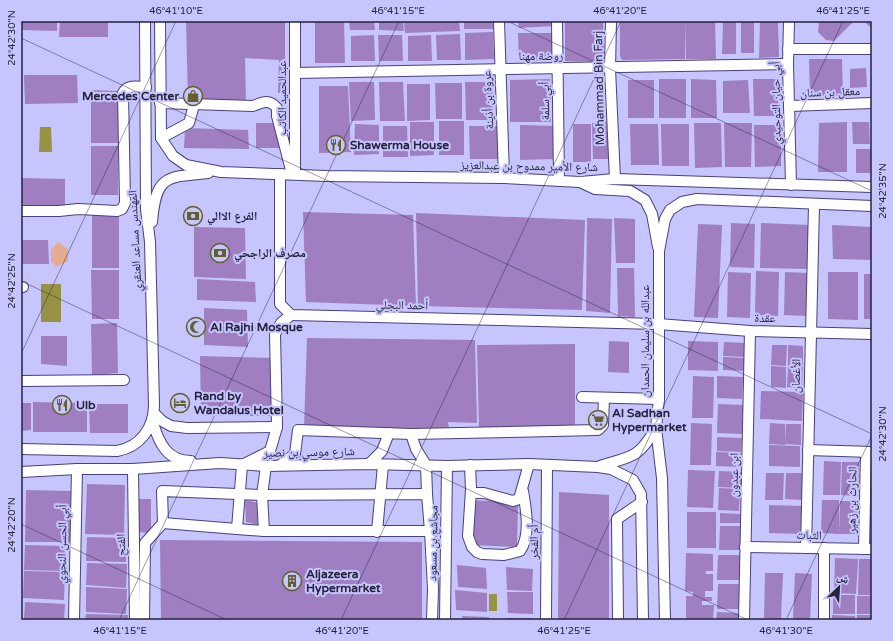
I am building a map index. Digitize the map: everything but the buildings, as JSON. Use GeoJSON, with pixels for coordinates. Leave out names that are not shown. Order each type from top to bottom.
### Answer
{"type":"FeatureCollection","features":[{"type":"Feature","properties":{"kind":"street","name":"المهندس مساعد العنقري"},"geometry":{"type":"LineString","coordinates":[[145,21],[146,209],[150,242],[153,418],[159,442],[165,451],[172,456],[184,461],[220,463]]}},
{"type":"Feature","properties":{"kind":"street"},"geometry":{"type":"LineString","coordinates":[[160,21],[161,138],[189,122],[194,105]]}},
{"type":"Feature","properties":{"kind":"street","name":"عبدالحميد الكاتب"},"geometry":{"type":"LineString","coordinates":[[293,175],[295,21]]}},
{"type":"Feature","properties":{"kind":"street","name":"عروة بن أذينة"},"geometry":{"type":"LineString","coordinates":[[499,21],[504,178]]}},
{"type":"Feature","properties":{"kind":"street","name":"أبي سلمة"},"geometry":{"type":"LineString","coordinates":[[558,21],[559,181]]}},
{"type":"Feature","properties":{"kind":"street","name":"Mohammad Bin Farj"},"geometry":{"type":"LineString","coordinates":[[611,21],[610,68],[614,179]]}},
{"type":"Feature","properties":{"kind":"street","name":"أبي حيان التوحيدي"},"geometry":{"type":"LineString","coordinates":[[789,21],[788,64],[790,185]]}},
{"type":"Feature","properties":{"kind":"street"},"geometry":{"type":"LineString","coordinates":[[788,49],[872,49]]}},
{"type":"Feature","properties":{"kind":"street","name":"روضة مهنا"},"geometry":{"type":"LineString","coordinates":[[295,73],[788,64]]}},
{"type":"Feature","properties":{"kind":"street"},"geometry":{"type":"LineString","coordinates":[[21,211],[59,211],[78,209],[117,211],[122,209],[125,203],[123,93],[128,86],[146,87]]}},
{"type":"Feature","properties":{"kind":"street"},"geometry":{"type":"LineString","coordinates":[[160,103],[253,106],[264,102],[273,104],[277,108],[277,116],[293,175]]}},
{"type":"Feature","properties":{"kind":"street","name":"معقل بن سنان"},"geometry":{"type":"LineString","coordinates":[[789,106],[872,103]]}},
{"type":"Feature","properties":{"kind":"street","name":"شارع الأمير ممدوح بن عبدالعزيز"},"geometry":{"type":"LineString","coordinates":[[161,138],[173,156],[186,165],[221,172],[293,175],[504,178],[580,182],[614,179],[872,187]]}},
{"type":"Feature","properties":{"kind":"street"},"geometry":{"type":"LineString","coordinates":[[150,242],[154,200],[160,188],[169,178],[182,175],[221,172]]}},
{"type":"Feature","properties":{"kind":"street"},"geometry":{"type":"LineString","coordinates":[[237,529],[242,464],[270,451],[277,427],[275,334],[281,323],[291,315],[280,304],[280,174]]}},
{"type":"Feature","properties":{"kind":"street"},"geometry":{"type":"LineString","coordinates":[[580,182],[595,189],[630,191],[645,200],[652,214],[658,251]]}},
{"type":"Feature","properties":{"kind":"street"},"geometry":{"type":"LineString","coordinates":[[658,251],[665,219],[670,210],[682,202],[697,199],[814,205],[872,206]]}},
{"type":"Feature","properties":{"kind":"street","name":"الأغصان"},"geometry":{"type":"LineString","coordinates":[[806,548],[814,205]]}},
{"type":"Feature","properties":{"kind":"street","name":"عبدالله بن سليمان الحمدان"},"geometry":{"type":"LineString","coordinates":[[658,251],[659,399],[656,428],[662,478],[665,620]]}},
{"type":"Feature","properties":{"kind":"street","name":"أحمد البجلي"},"geometry":{"type":"LineString","coordinates":[[291,315],[658,324]]}},
{"type":"Feature","properties":{"kind":"street","name":"عقدة"},"geometry":{"type":"LineString","coordinates":[[658,324],[750,331],[872,334]]}},
{"type":"Feature","properties":{"kind":"street","name":"ابن عبدون"},"geometry":{"type":"LineString","coordinates":[[744,620],[750,331]]}},
{"type":"Feature","properties":{"kind":"street"},"geometry":{"type":"LineString","coordinates":[[21,380],[124,380]]}},
{"type":"Feature","properties":{"kind":"street"},"geometry":{"type":"LineString","coordinates":[[582,397],[659,399]]}},
{"type":"Feature","properties":{"kind":"street"},"geometry":{"type":"LineString","coordinates":[[280,465],[294,454],[298,430],[411,434],[598,430],[603,425],[604,398]]}},
{"type":"Feature","properties":{"kind":"street"},"geometry":{"type":"LineString","coordinates":[[21,449],[118,451],[128,449],[137,444],[153,418],[172,426],[187,428],[277,427]]}},
{"type":"Feature","properties":{"kind":"street"},"geometry":{"type":"LineString","coordinates":[[598,467],[637,455],[646,446],[656,428]]}},
{"type":"Feature","properties":{"kind":"street"},"geometry":{"type":"LineString","coordinates":[[369,464],[382,452],[389,433]]}},
{"type":"Feature","properties":{"kind":"street"},"geometry":{"type":"LineString","coordinates":[[411,434],[416,449],[426,465],[433,589],[432,620]]}},
{"type":"Feature","properties":{"kind":"street"},"geometry":{"type":"LineString","coordinates":[[808,450],[869,452]]}},
{"type":"Feature","properties":{"kind":"street","name":"الحارث بن زهير"},"geometry":{"type":"LineString","coordinates":[[868,549],[869,452]]}},
{"type":"Feature","properties":{"kind":"street","name":"شارع موسي بن نصير"},"geometry":{"type":"LineString","coordinates":[[21,472],[77,469],[133,469],[220,463],[266,466],[369,464],[447,466],[529,464],[598,467]]}},
{"type":"Feature","properties":{"kind":"street"},"geometry":{"type":"LineString","coordinates":[[471,493],[484,493],[513,501],[519,499],[523,491],[529,464]]}},
{"type":"Feature","properties":{"kind":"street"},"geometry":{"type":"LineString","coordinates":[[377,532],[383,465]]}},
{"type":"Feature","properties":{"kind":"street"},"geometry":{"type":"LineString","coordinates":[[470,465],[471,493],[468,536],[472,547],[477,552],[504,555],[520,551],[524,542],[526,507],[523,491]]}},
{"type":"Feature","properties":{"kind":"street","name":"أم الفخر"},"geometry":{"type":"LineString","coordinates":[[546,620],[547,465]]}},
{"type":"Feature","properties":{"kind":"street"},"geometry":{"type":"LineString","coordinates":[[264,530],[262,495],[266,466]]}},
{"type":"Feature","properties":{"kind":"street","name":"مجاشع بن مسعود"},"geometry":{"type":"LineString","coordinates":[[445,620],[447,466]]}},
{"type":"Feature","properties":{"kind":"street"},"geometry":{"type":"LineString","coordinates":[[598,467],[611,469],[633,480],[641,494],[643,620]]}},
{"type":"Feature","properties":{"kind":"street","name":"أبي الحسن النحوي"},"geometry":{"type":"LineString","coordinates":[[74,620],[77,469]]}},
{"type":"Feature","properties":{"kind":"street","name":"الفتح"},"geometry":{"type":"LineString","coordinates":[[133,469],[135,620]]}},
{"type":"Feature","properties":{"kind":"street"},"geometry":{"type":"LineString","coordinates":[[21,472],[21,483]]}},
{"type":"Feature","properties":{"kind":"street"},"geometry":{"type":"LineString","coordinates":[[144,620],[145,543],[163,523],[162,491],[239,495],[427,494]]}},
{"type":"Feature","properties":{"kind":"street"},"geometry":{"type":"LineString","coordinates":[[618,620],[617,519],[642,502]]}},
{"type":"Feature","properties":{"kind":"street"},"geometry":{"type":"LineString","coordinates":[[163,523],[264,530],[377,532],[430,531]]}},
{"type":"Feature","properties":{"kind":"street","name":"الثبات"},"geometry":{"type":"LineString","coordinates":[[745,547],[868,549]]}},
{"type":"Feature","properties":{"kind":"street"},"geometry":{"type":"LineString","coordinates":[[824,548],[824,620]]}},
{"type":"Feature","properties":{"kind":"shaded area"},"geometry":{"type":"Polygon","coordinates":[[[40,127],[51,127],[52,152],[39,152],[40,127]]]}},
{"type":"Feature","properties":{"kind":"shaded area"},"geometry":{"type":"Polygon","coordinates":[[[58,242],[68,249],[68,261],[56,267],[51,261],[51,249],[58,242]]]}},
{"type":"Feature","properties":{"kind":"shaded area"},"geometry":{"type":"Polygon","coordinates":[[[41,284],[61,284],[61,322],[41,322],[41,284]]]}},
{"type":"Feature","properties":{"kind":"shaded area"},"geometry":{"type":"Polygon","coordinates":[[[489,594],[497,594],[497,611],[489,611],[489,594]]]}},
{"type":"Feature","properties":{"kind":"place","name":"Mercedes Center"},"geometry":{"type":"Point","coordinates":[193,96]}},
{"type":"Feature","properties":{"kind":"place","name":"Shawerma House"},"geometry":{"type":"Point","coordinates":[336,145]}},
{"type":"Feature","properties":{"kind":"place","name":"الفرع الاالي"},"geometry":{"type":"Point","coordinates":[193,216]}},
{"type":"Feature","properties":{"kind":"place","name":"مصرف الراجحي"},"geometry":{"type":"Point","coordinates":[220,253]}},
{"type":"Feature","properties":{"kind":"place","name":"Al Rajhi Mosque"},"geometry":{"type":"Point","coordinates":[196,327]}},
{"type":"Feature","properties":{"kind":"place","name":"Rand by Wandalus Hotel"},"geometry":{"type":"Point","coordinates":[180,403]}},
{"type":"Feature","properties":{"kind":"place","name":"Ulb"},"geometry":{"type":"Point","coordinates":[62,405]}},
{"type":"Feature","properties":{"kind":"place","name":"Al Sadhan Hypermarket"},"geometry":{"type":"Point","coordinates":[598,420]}},
{"type":"Feature","properties":{"kind":"place","name":"Aljazeera Hypermarket"},"geometry":{"type":"Point","coordinates":[292,581]}}]}
